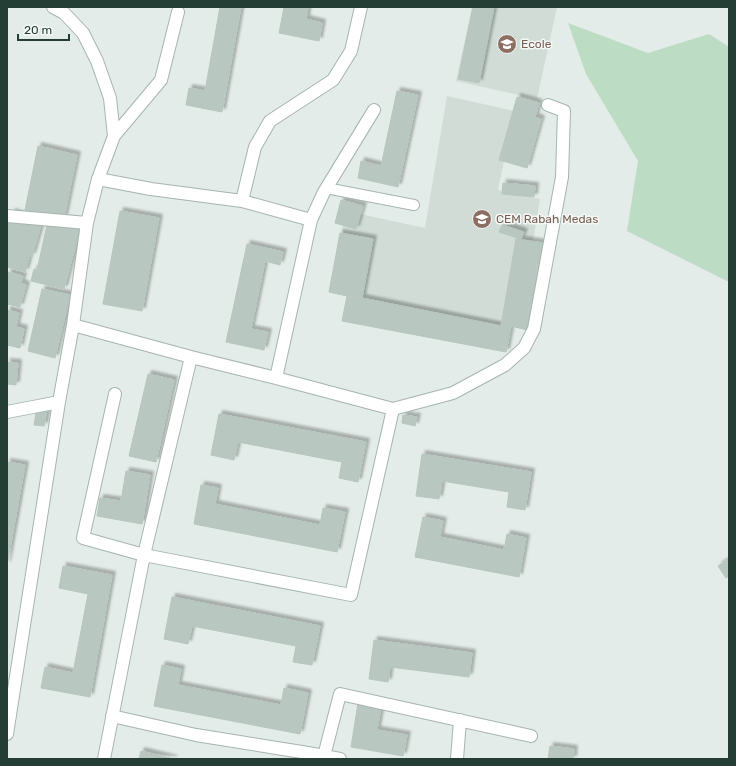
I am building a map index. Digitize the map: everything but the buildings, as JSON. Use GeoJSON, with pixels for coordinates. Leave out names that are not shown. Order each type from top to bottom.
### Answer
{"type":"FeatureCollection","features":[{"type":"Feature","properties":{"kind":"street"},"geometry":{"type":"LineString","coordinates":[[53,7],[64,13],[82,33],[97,62],[110,98],[114,136]]}},
{"type":"Feature","properties":{"kind":"street"},"geometry":{"type":"LineString","coordinates":[[242,201],[255,147],[270,121],[333,80],[351,51],[362,7]]}},
{"type":"Feature","properties":{"kind":"street"},"geometry":{"type":"LineString","coordinates":[[7,734],[59,402],[73,325],[87,223],[98,180],[114,136],[161,80],[178,12]]}},
{"type":"Feature","properties":{"kind":"street"},"geometry":{"type":"LineString","coordinates":[[73,325],[393,409],[453,393],[505,364],[524,348],[534,329],[562,177],[564,111],[548,105]]}},
{"type":"Feature","properties":{"kind":"street"},"geometry":{"type":"LineString","coordinates":[[276,378],[311,220],[326,188],[374,110]]}},
{"type":"Feature","properties":{"kind":"street"},"geometry":{"type":"LineString","coordinates":[[98,180],[151,189],[242,201],[311,220]]}},
{"type":"Feature","properties":{"kind":"street"},"geometry":{"type":"LineString","coordinates":[[7,216],[87,223]]}},
{"type":"Feature","properties":{"kind":"street"},"geometry":{"type":"LineString","coordinates":[[104,759],[144,555],[191,357]]}},
{"type":"Feature","properties":{"kind":"street"},"geometry":{"type":"LineString","coordinates":[[116,394],[83,538],[144,555],[351,595],[393,409]]}},
{"type":"Feature","properties":{"kind":"street"},"geometry":{"type":"LineString","coordinates":[[7,412],[59,402]]}},
{"type":"Feature","properties":{"kind":"street"},"geometry":{"type":"LineString","coordinates":[[324,756],[340,694],[531,736]]}},
{"type":"Feature","properties":{"kind":"street"},"geometry":{"type":"LineString","coordinates":[[112,716],[196,735],[340,759]]}},
{"type":"Feature","properties":{"kind":"street"},"geometry":{"type":"LineString","coordinates":[[457,759],[460,720]]}},
{"type":"Feature","properties":{"kind":"lane"},"geometry":{"type":"LineString","coordinates":[[326,188],[414,205]]}},
{"type":"Feature","properties":{"kind":"shaded area","name":"Ecole"},"geometry":{"type":"Polygon","coordinates":[[[472,7],[557,7],[537,99],[456,81],[472,7]]]}},
{"type":"Feature","properties":{"kind":"shaded area","name":"CEM Rabah Medas"},"geometry":{"type":"Polygon","coordinates":[[[447,96],[514,111],[498,190],[540,199],[533,241],[543,243],[527,330],[511,326],[506,352],[342,321],[347,296],[329,292],[346,211],[425,228],[447,96]]]}},
{"type":"Feature","properties":{"kind":"green space"},"geometry":{"type":"Polygon","coordinates":[[[568,23],[648,53],[709,34],[729,47],[729,282],[627,231],[638,161],[586,74],[568,23]]]}},
{"type":"Feature","properties":{"kind":"place","name":"Ecole"},"geometry":{"type":"Point","coordinates":[507,44]}},
{"type":"Feature","properties":{"kind":"place","name":"CEM Rabah Medas"},"geometry":{"type":"Point","coordinates":[482,219]}}]}
